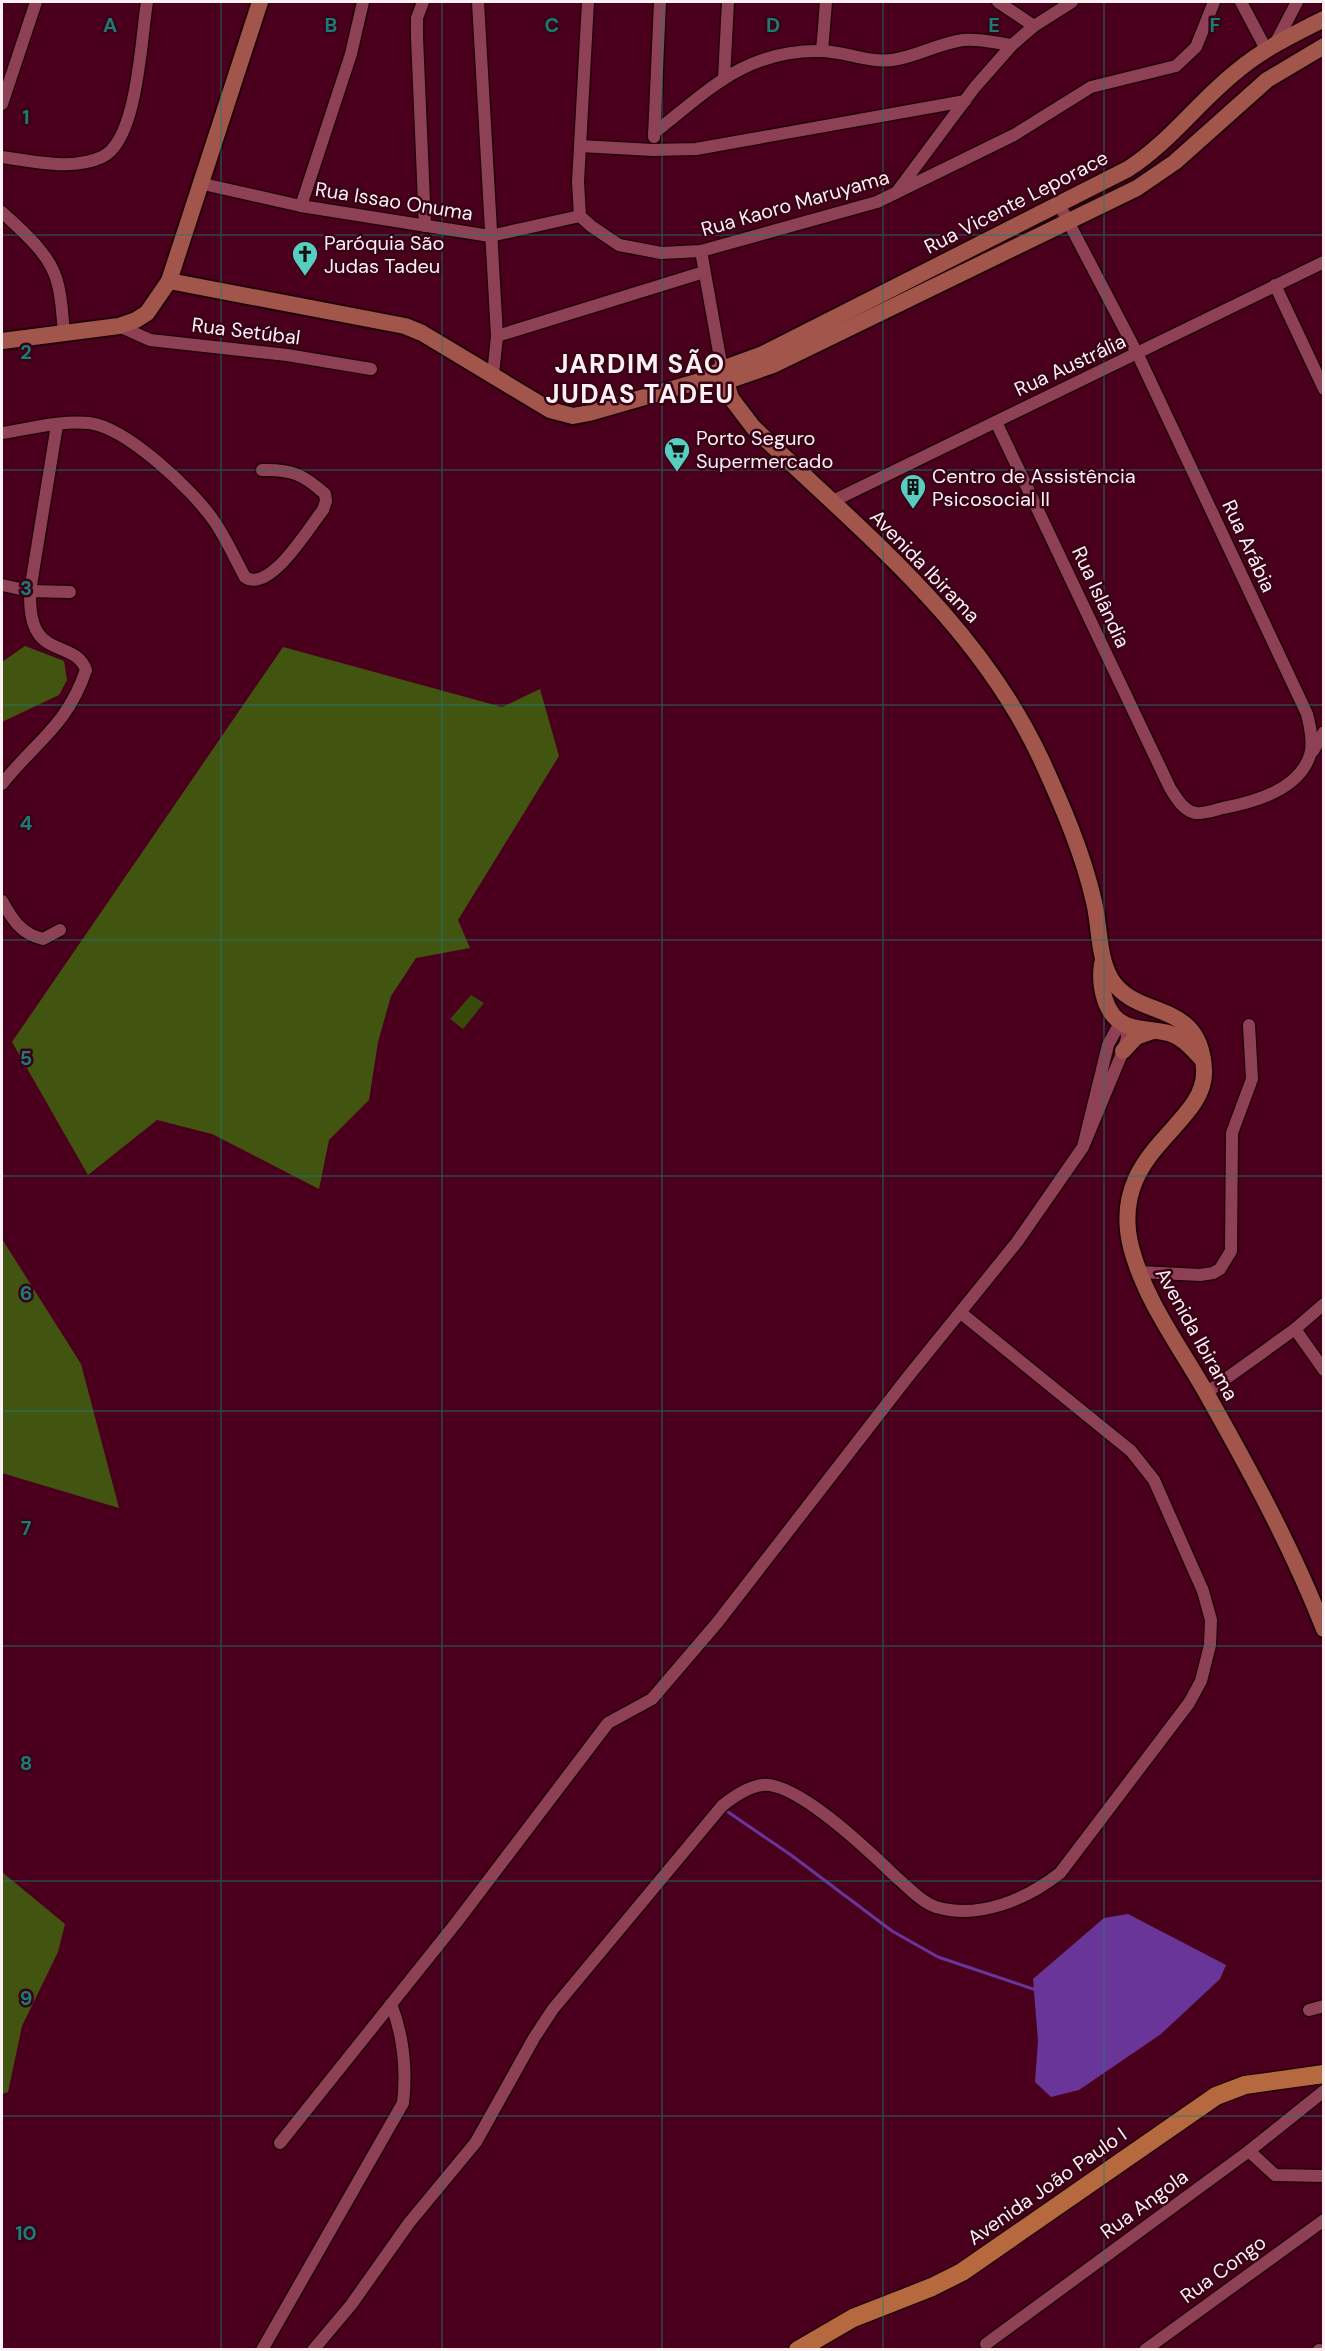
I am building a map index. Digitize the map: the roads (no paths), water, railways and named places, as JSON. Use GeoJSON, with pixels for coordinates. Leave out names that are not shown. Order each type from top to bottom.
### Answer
{"type":"FeatureCollection","features":[{"type":"Feature","properties":{"kind":"main road"},"geometry":{"type":"LineString","coordinates":[[2,341],[64,331],[119,326],[147,313],[169,281],[203,184],[260,2]]}},
{"type":"Feature","properties":{"kind":"main road","name":"Rua Vicente Leporace"},"geometry":{"type":"LineString","coordinates":[[169,281],[405,326],[493,375],[542,406],[573,416],[723,374],[1128,169],[1154,152],[1220,86],[1270,47],[1323,19]]}},
{"type":"Feature","properties":{"kind":"main road"},"geometry":{"type":"LineString","coordinates":[[723,374],[773,365],[1137,188],[1168,167],[1267,80],[1323,46]]}},
{"type":"Feature","properties":{"kind":"main road","name":"Avenida Ibirama"},"geometry":{"type":"LineString","coordinates":[[723,374],[731,398],[753,427],[933,599],[971,644],[1010,701],[1040,758],[1082,860],[1095,903],[1108,975],[1117,988],[1185,1024],[1201,1044],[1204,1082],[1201,1093],[1149,1154],[1135,1179],[1128,1206],[1127,1225],[1139,1272],[1287,1541],[1323,1629]]}},
{"type":"Feature","properties":{"kind":"main road","name":"Avenida Ibirama"},"geometry":{"type":"LineString","coordinates":[[1103,957],[1100,979],[1105,998],[1112,1014],[1126,1025]]}},
{"type":"Feature","properties":{"kind":"main road"},"geometry":{"type":"LineString","coordinates":[[1117,988],[1126,1025]]}},
{"type":"Feature","properties":{"kind":"main road"},"geometry":{"type":"LineString","coordinates":[[1126,1025],[1153,1008]]}},
{"type":"Feature","properties":{"kind":"main road"},"geometry":{"type":"LineString","coordinates":[[1126,1025],[1176,1036],[1203,1060]]}},
{"type":"Feature","properties":{"kind":"main road"},"geometry":{"type":"LineString","coordinates":[[1123,1051],[1136,1037],[1153,1031]]}},
{"type":"Feature","properties":{"kind":"main road","name":"Avenida João Paulo I"},"geometry":{"type":"LineString","coordinates":[[798,2349],[853,2318],[932,2287],[962,2272],[1216,2096],[1245,2085],[1323,2074]]}},
{"type":"Feature","properties":{"kind":"street"},"geometry":{"type":"LineString","coordinates":[[2,104],[36,2]]}},
{"type":"Feature","properties":{"kind":"street"},"geometry":{"type":"LineString","coordinates":[[2,158],[60,164],[83,163],[103,157],[115,148],[124,133],[132,103],[147,2]]}},
{"type":"Feature","properties":{"kind":"street"},"geometry":{"type":"LineString","coordinates":[[301,206],[351,54],[363,2]]}},
{"type":"Feature","properties":{"kind":"street"},"geometry":{"type":"LineString","coordinates":[[423,2],[417,18],[417,38],[425,226]]}},
{"type":"Feature","properties":{"kind":"street"},"geometry":{"type":"LineString","coordinates":[[478,2],[497,336],[493,375]]}},
{"type":"Feature","properties":{"kind":"street"},"geometry":{"type":"LineString","coordinates":[[580,216],[580,146],[588,2]]}},
{"type":"Feature","properties":{"kind":"street"},"geometry":{"type":"LineString","coordinates":[[653,150],[660,2]]}},
{"type":"Feature","properties":{"kind":"street"},"geometry":{"type":"LineString","coordinates":[[724,78],[728,2]]}},
{"type":"Feature","properties":{"kind":"street"},"geometry":{"type":"LineString","coordinates":[[822,51],[826,2]]}},
{"type":"Feature","properties":{"kind":"street"},"geometry":{"type":"LineString","coordinates":[[998,2],[1034,26]]}},
{"type":"Feature","properties":{"kind":"street"},"geometry":{"type":"LineString","coordinates":[[895,195],[965,101],[1012,45],[1034,26],[1072,2]]}},
{"type":"Feature","properties":{"kind":"street","name":"Rua Kaoro Maruyama"},"geometry":{"type":"LineString","coordinates":[[580,216],[619,245],[661,253],[701,251],[895,195],[1014,135],[1091,87],[1176,66],[1196,47],[1214,2]]}},
{"type":"Feature","properties":{"kind":"street"},"geometry":{"type":"LineString","coordinates":[[1241,2],[1270,47],[1298,2]]}},
{"type":"Feature","properties":{"kind":"street"},"geometry":{"type":"LineString","coordinates":[[654,134],[724,78],[744,66],[783,53],[822,51],[873,60],[892,60],[962,40],[1012,45]]}},
{"type":"Feature","properties":{"kind":"street"},"geometry":{"type":"LineString","coordinates":[[580,146],[653,150],[696,149],[965,101]]}},
{"type":"Feature","properties":{"kind":"street","name":"Rua Issao Onuma"},"geometry":{"type":"LineString","coordinates":[[203,184],[301,206],[490,236],[580,216]]}},
{"type":"Feature","properties":{"kind":"street","name":"Rua Arábia"},"geometry":{"type":"LineString","coordinates":[[1059,204],[1138,355],[1308,714],[1311,754]]}},
{"type":"Feature","properties":{"kind":"street"},"geometry":{"type":"LineString","coordinates":[[2,212],[25,233],[54,271],[59,285],[64,331]]}},
{"type":"Feature","properties":{"kind":"street"},"geometry":{"type":"LineString","coordinates":[[701,251],[723,374]]}},
{"type":"Feature","properties":{"kind":"street","name":"Rua Austrália"},"geometry":{"type":"LineString","coordinates":[[833,501],[1138,355],[1323,262]]}},
{"type":"Feature","properties":{"kind":"street"},"geometry":{"type":"LineString","coordinates":[[497,336],[704,272]]}},
{"type":"Feature","properties":{"kind":"street"},"geometry":{"type":"LineString","coordinates":[[1275,285],[1323,389]]}},
{"type":"Feature","properties":{"kind":"street","name":"Rua Setúbal"},"geometry":{"type":"LineString","coordinates":[[119,326],[150,340],[287,355],[371,369]]}},
{"type":"Feature","properties":{"kind":"street","name":"Rua Islândia"},"geometry":{"type":"LineString","coordinates":[[996,422],[1170,788],[1181,804],[1196,813],[1249,803],[1272,795],[1303,768],[1311,754]]}},
{"type":"Feature","properties":{"kind":"street"},"geometry":{"type":"LineString","coordinates":[[2,432],[88,423],[116,431],[197,500],[215,522],[245,577],[254,581],[265,579],[279,567],[323,510],[326,501],[326,494],[302,475],[278,469],[262,470]]}},
{"type":"Feature","properties":{"kind":"street"},"geometry":{"type":"LineString","coordinates":[[2,784],[48,736],[71,706],[86,670],[83,661],[75,654],[43,639],[33,622],[30,591],[57,425]]}},
{"type":"Feature","properties":{"kind":"street"},"geometry":{"type":"LineString","coordinates":[[2,585],[30,591],[70,592]]}},
{"type":"Feature","properties":{"kind":"street"},"geometry":{"type":"LineString","coordinates":[[1311,754],[1323,732]]}},
{"type":"Feature","properties":{"kind":"street"},"geometry":{"type":"LineString","coordinates":[[2,901],[11,917],[32,936],[42,939],[60,930]]}},
{"type":"Feature","properties":{"kind":"street"},"geometry":{"type":"LineString","coordinates":[[280,2143],[392,2004],[608,1724],[652,1700],[717,1623],[907,1377],[1017,1242],[1083,1147],[1123,1051],[1127,1038],[1126,1025],[1116,1030],[1108,1045],[1083,1147]]}},
{"type":"Feature","properties":{"kind":"street"},"geometry":{"type":"LineString","coordinates":[[1139,1272],[1200,1275],[1213,1273],[1220,1269],[1232,1251],[1232,1133],[1252,1079],[1249,1025]]}},
{"type":"Feature","properties":{"kind":"street"},"geometry":{"type":"LineString","coordinates":[[1206,1393],[1295,1329],[1323,1304]]}},
{"type":"Feature","properties":{"kind":"street"},"geometry":{"type":"LineString","coordinates":[[314,2349],[351,2305],[409,2223],[476,2142],[534,2038],[554,2009],[722,1806],[731,1799],[762,1785],[793,1793],[838,1826],[917,1895],[935,1907],[972,1909],[1012,1902],[1041,1888],[1060,1873],[1189,1703],[1201,1681],[1206,1663],[1210,1645],[1211,1620],[1203,1591],[1154,1479],[1131,1451],[961,1313]]}},
{"type":"Feature","properties":{"kind":"street"},"geometry":{"type":"LineString","coordinates":[[1295,1329],[1323,1370]]}},
{"type":"Feature","properties":{"kind":"street"},"geometry":{"type":"LineString","coordinates":[[262,2349],[403,2103],[405,2088],[400,2026],[392,2004]]}},
{"type":"Feature","properties":{"kind":"street"},"geometry":{"type":"LineString","coordinates":[[1308,2010],[1323,2006]]}},
{"type":"Feature","properties":{"kind":"street","name":"Rua Angola"},"geometry":{"type":"LineString","coordinates":[[986,2344],[1249,2151],[1323,2091]]}},
{"type":"Feature","properties":{"kind":"street"},"geometry":{"type":"LineString","coordinates":[[1249,2151],[1275,2175],[1323,2176]]}},
{"type":"Feature","properties":{"kind":"street","name":"Rua Congo"},"geometry":{"type":"LineString","coordinates":[[1145,2349],[1323,2220]]}},
{"type":"Feature","properties":{"kind":"waterway"},"geometry":{"type":"LineString","coordinates":[[728,1812],[791,1855],[892,1931],[938,1957],[1036,1990]]}},
{"type":"Feature","properties":{"kind":"place","name":"Paróquia São Judas Tadeu"},"geometry":{"type":"Point","coordinates":[305,277]}},
{"type":"Feature","properties":{"kind":"place","name":"Porto Seguro Supermercado"},"geometry":{"type":"Point","coordinates":[677,473]}},
{"type":"Feature","properties":{"kind":"place","name":"Centro de Assistência Psicosocial II"},"geometry":{"type":"Point","coordinates":[913,510]}},
{"type":"Feature","properties":{"kind":"district","name":"JARDIM SÃO JUDAS TADEU"},"geometry":{"type":"Point","coordinates":[640,379]}}]}
